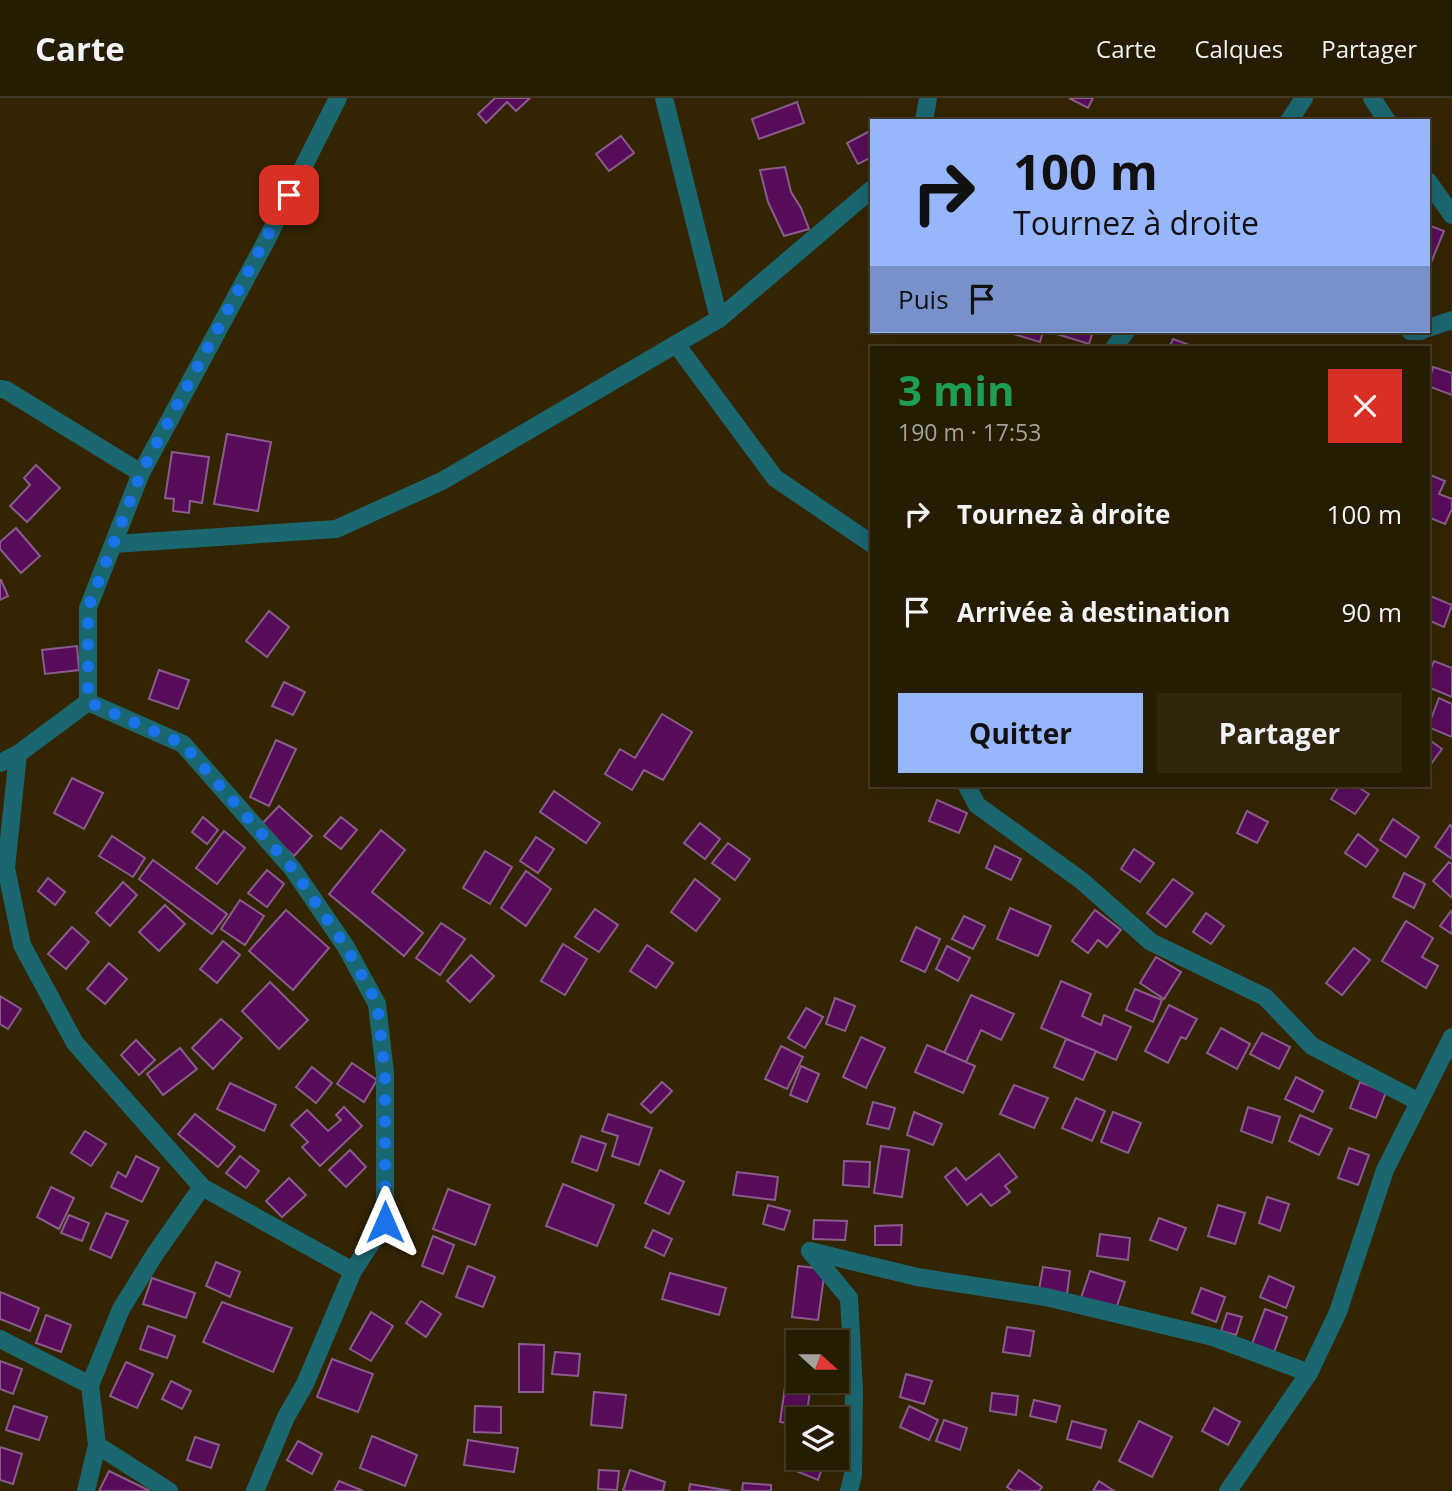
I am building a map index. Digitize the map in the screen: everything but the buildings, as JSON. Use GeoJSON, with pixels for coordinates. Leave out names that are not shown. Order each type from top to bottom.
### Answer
{"type":"FeatureCollection","features":[{"type":"Feature","properties":{"kind":"street"},"geometry":{"type":"LineString","coordinates":[[88,702],[88,608],[141,473],[265,243],[338,98]]}},
{"type":"Feature","properties":{"kind":"street"},"geometry":{"type":"LineString","coordinates":[[664,98],[719,319]]}},
{"type":"Feature","properties":{"kind":"street"},"geometry":{"type":"LineString","coordinates":[[924,119],[928,98]]}},
{"type":"Feature","properties":{"kind":"street"},"geometry":{"type":"LineString","coordinates":[[1290,119],[1304,98]]}},
{"type":"Feature","properties":{"kind":"street"},"geometry":{"type":"LineString","coordinates":[[1372,98],[1386,119]]}},
{"type":"Feature","properties":{"kind":"street"},"geometry":{"type":"LineString","coordinates":[[1430,184],[1452,215]]}},
{"type":"Feature","properties":{"kind":"street"},"geometry":{"type":"LineString","coordinates":[[114,544],[336,529],[442,481],[719,319],[870,191]]}},
{"type":"Feature","properties":{"kind":"street"},"geometry":{"type":"LineString","coordinates":[[1430,327],[1452,320]]}},
{"type":"Feature","properties":{"kind":"street"},"geometry":{"type":"LineString","coordinates":[[676,344],[775,478],[870,543]]}},
{"type":"Feature","properties":{"kind":"street"},"geometry":{"type":"LineString","coordinates":[[0,389],[6,390],[141,473]]}},
{"type":"Feature","properties":{"kind":"street"},"geometry":{"type":"LineString","coordinates":[[0,763],[18,754],[88,702]]}},
{"type":"Feature","properties":{"kind":"street"},"geometry":{"type":"LineString","coordinates":[[88,702],[183,744],[292,868],[346,947],[377,1003],[385,1073],[385,1222],[353,1271],[305,1384],[286,1417],[255,1491]]}},
{"type":"Feature","properties":{"kind":"street"},"geometry":{"type":"LineString","coordinates":[[18,754],[6,868],[22,945],[75,1043],[202,1187],[353,1271]]}},
{"type":"Feature","properties":{"kind":"street"},"geometry":{"type":"LineString","coordinates":[[968,787],[977,805],[1082,881],[1152,942],[1265,997],[1311,1046],[1419,1102]]}},
{"type":"Feature","properties":{"kind":"street"},"geometry":{"type":"LineString","coordinates":[[1228,1491],[1309,1373],[1338,1312],[1385,1170],[1452,1037]]}},
{"type":"Feature","properties":{"kind":"street"},"geometry":{"type":"LineString","coordinates":[[86,1491],[97,1445],[90,1385],[121,1309],[202,1187]]}},
{"type":"Feature","properties":{"kind":"street"},"geometry":{"type":"LineString","coordinates":[[849,1491],[853,1475],[854,1390],[849,1298],[810,1251],[917,1278],[1046,1297],[1200,1334],[1309,1373]]}},
{"type":"Feature","properties":{"kind":"street"},"geometry":{"type":"LineString","coordinates":[[0,1339],[90,1385]]}},
{"type":"Feature","properties":{"kind":"street"},"geometry":{"type":"LineString","coordinates":[[97,1445],[169,1491]]}},
{"type":"Feature","properties":{"kind":"route"},"geometry":{"type":"LineString","coordinates":[[289,195],[141,473],[88,608],[88,702],[183,744],[292,868],[346,947],[377,1003],[385,1073],[385,1222]]}}]}
